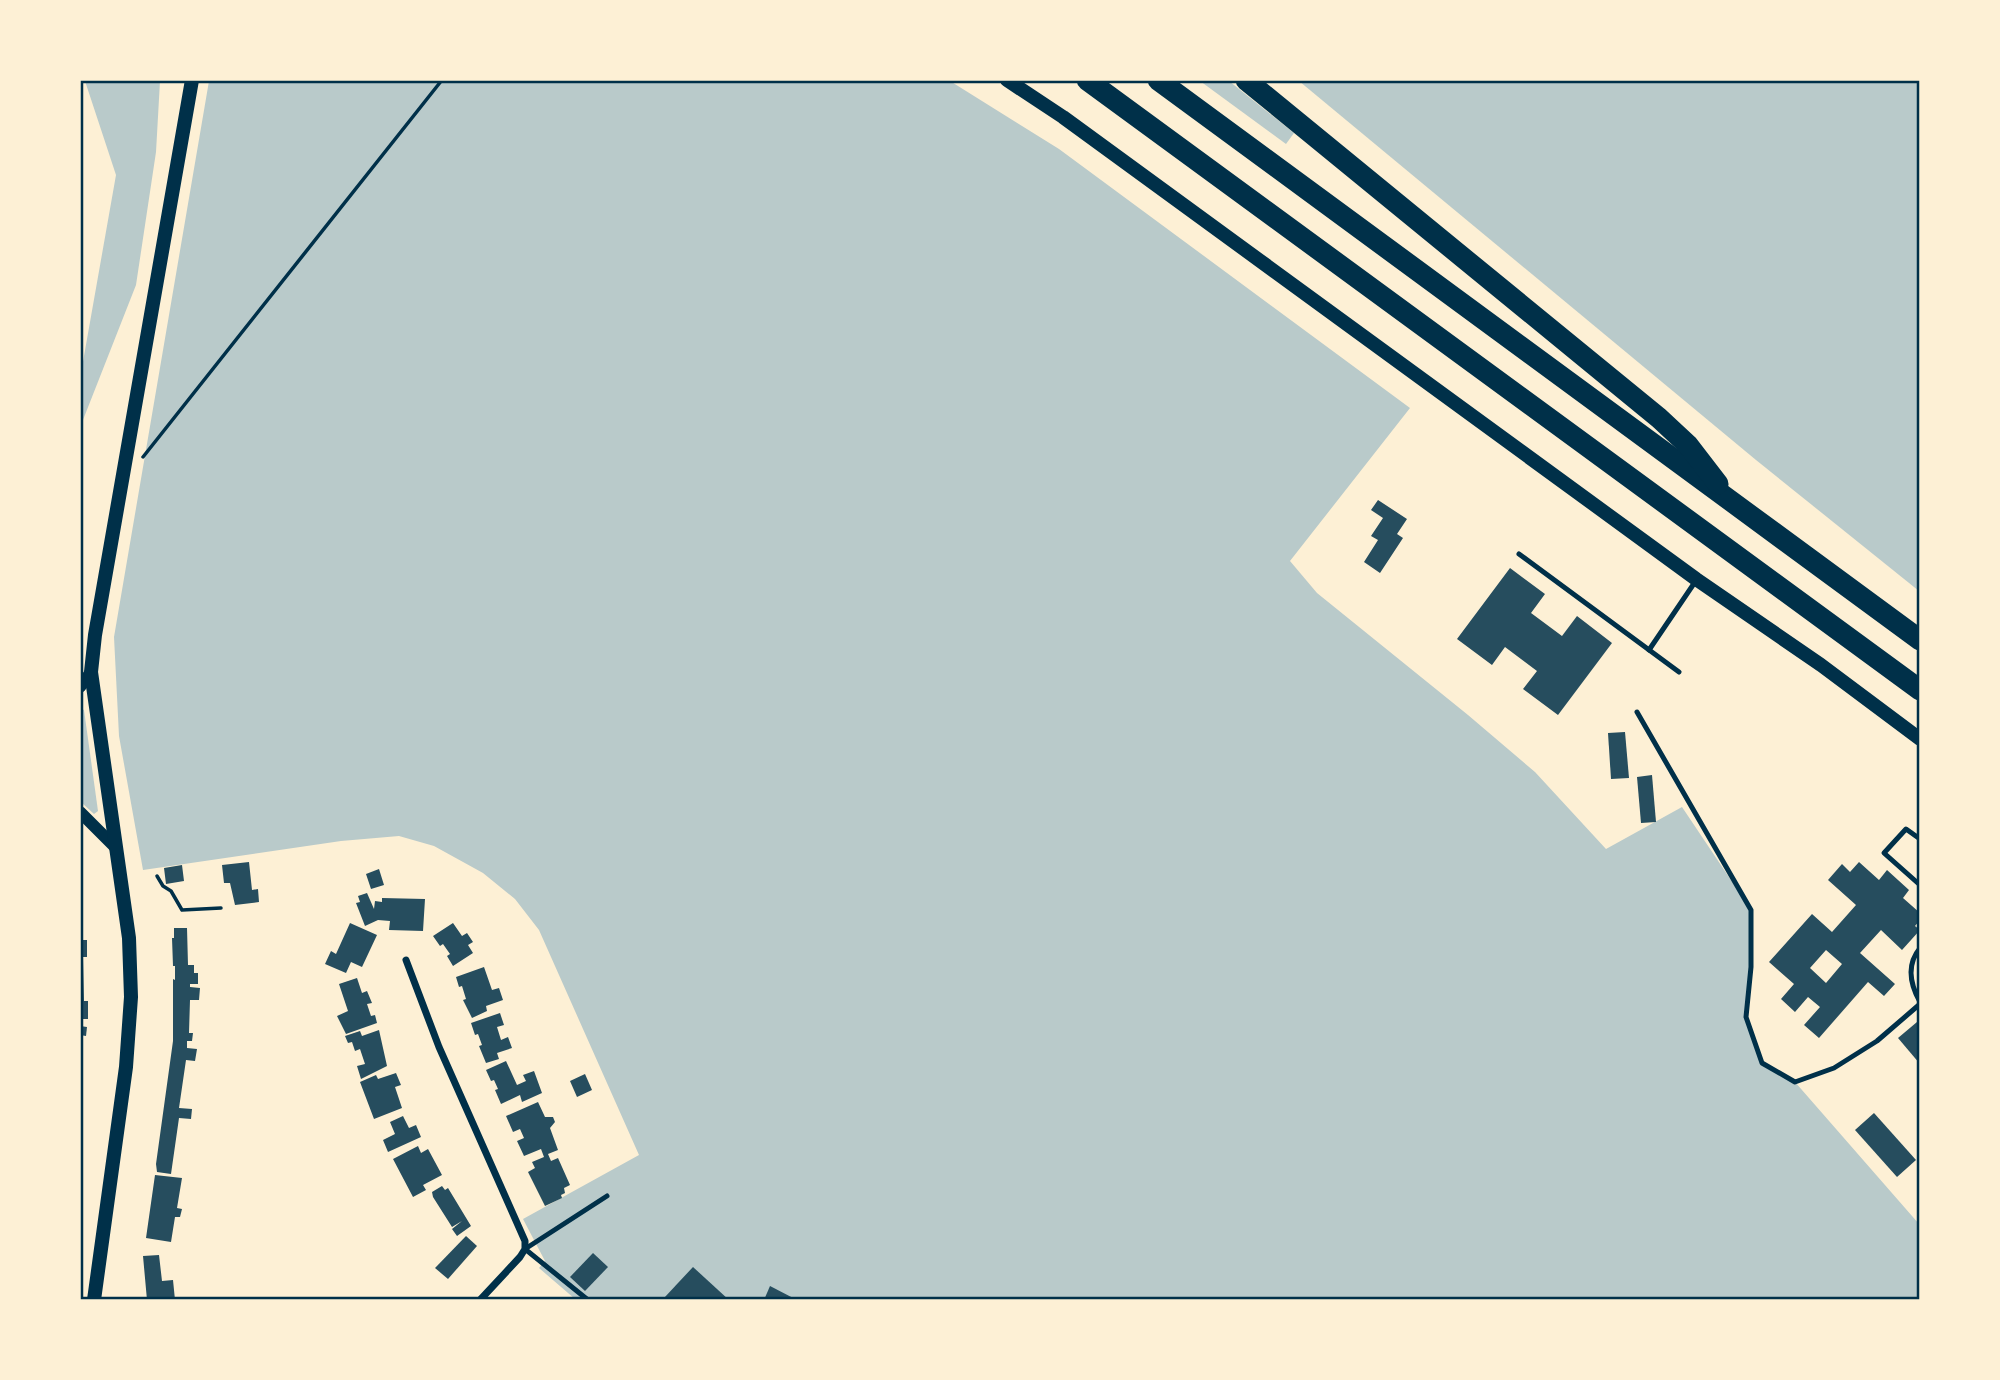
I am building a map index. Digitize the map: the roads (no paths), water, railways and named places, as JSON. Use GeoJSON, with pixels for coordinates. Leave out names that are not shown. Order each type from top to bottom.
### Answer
{"type":"FeatureCollection","features":[{"type":"Feature","properties":{"kind":"highway"},"geometry":{"type":"LineString","coordinates":[[1087,80],[1920,690]]}},
{"type":"Feature","properties":{"kind":"highway"},"geometry":{"type":"LineString","coordinates":[[1158,80],[1920,640]]}},
{"type":"Feature","properties":{"kind":"highway"},"geometry":{"type":"LineString","coordinates":[[1246,80],[1659,418],[1688,445],[1734,505]]}},
{"type":"Feature","properties":{"kind":"main road"},"geometry":{"type":"LineString","coordinates":[[94,1300],[126,1067],[131,997],[129,938],[91,672],[123,469],[192,80]]}},
{"type":"Feature","properties":{"kind":"main road"},"geometry":{"type":"LineString","coordinates":[[1007,80],[1063,117],[1920,739]]}},
{"type":"Feature","properties":{"kind":"street"},"geometry":{"type":"LineString","coordinates":[[80,687],[91,672]]}},
{"type":"Feature","properties":{"kind":"street"},"geometry":{"type":"LineString","coordinates":[[80,812],[115,847]]}},
{"type":"Feature","properties":{"kind":"street"},"geometry":{"type":"LineString","coordinates":[[406,960],[439,1046],[523,1234],[525,1249],[480,1300]]}},
{"type":"Feature","properties":{"kind":"lane"},"geometry":{"type":"LineString","coordinates":[[1519,554],[1679,672]]}},
{"type":"Feature","properties":{"kind":"lane"},"geometry":{"type":"LineString","coordinates":[[1649,650],[1696,579]]}},
{"type":"Feature","properties":{"kind":"lane"},"geometry":{"type":"LineString","coordinates":[[1637,712],[1751,910],[1751,967],[1746,1017],[1762,1063],[1795,1082],[1834,1068],[1877,1041],[1920,1003],[1914,991],[1910,965],[1920,948]]}},
{"type":"Feature","properties":{"kind":"lane"},"geometry":{"type":"LineString","coordinates":[[1920,839],[1906,828],[1884,853],[1920,885]]}},
{"type":"Feature","properties":{"kind":"lane"},"geometry":{"type":"LineString","coordinates":[[588,1300],[525,1249],[607,1196]]}}]}
